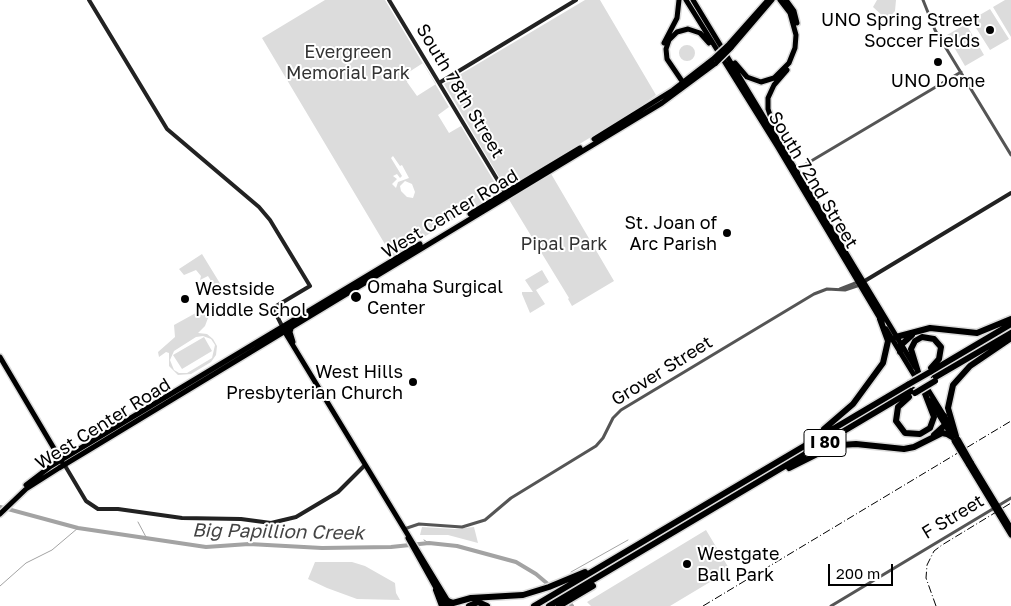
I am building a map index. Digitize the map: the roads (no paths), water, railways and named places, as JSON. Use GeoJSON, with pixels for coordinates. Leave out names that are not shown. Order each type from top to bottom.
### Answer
{"type":"FeatureCollection","features":[{"type":"Feature","properties":{"kind":"highway"},"geometry":{"type":"LineString","coordinates":[[746,480],[831,424],[858,400],[881,367],[886,355],[888,341],[880,319]]}},
{"type":"Feature","properties":{"kind":"highway"},"geometry":{"type":"LineString","coordinates":[[896,337],[933,328],[962,333],[977,333],[989,330],[1011,319]]}},
{"type":"Feature","properties":{"kind":"highway","name":"I 80"},"geometry":{"type":"LineString","coordinates":[[932,375],[1011,324]]}},
{"type":"Feature","properties":{"kind":"highway"},"geometry":{"type":"LineString","coordinates":[[900,348],[919,330]]}},
{"type":"Feature","properties":{"kind":"highway","name":"I 80"},"geometry":{"type":"LineString","coordinates":[[549,606],[578,592],[911,387],[1011,333]]}},
{"type":"Feature","properties":{"kind":"highway"},"geometry":{"type":"LineString","coordinates":[[917,373],[911,349],[915,341],[924,337],[935,339],[941,351],[938,362],[932,375],[911,387],[901,403],[896,416],[901,430],[915,435],[927,430],[934,419],[925,390]]}},
{"type":"Feature","properties":{"kind":"highway"},"geometry":{"type":"LineString","coordinates":[[955,438],[948,408],[953,385],[966,370],[1011,338]]}},
{"type":"Feature","properties":{"kind":"highway","name":"I 80"},"geometry":{"type":"LineString","coordinates":[[534,606],[568,582],[639,544],[859,413],[911,387]]}},
{"type":"Feature","properties":{"kind":"highway"},"geometry":{"type":"LineString","coordinates":[[914,448],[945,425],[944,416]]}},
{"type":"Feature","properties":{"kind":"highway"},"geometry":{"type":"LineString","coordinates":[[736,495],[819,453],[837,446],[856,444],[900,449],[914,448],[942,434],[948,434],[955,438]]}},
{"type":"Feature","properties":{"kind":"highway"},"geometry":{"type":"LineString","coordinates":[[448,604],[476,598],[516,596],[568,582]]}},
{"type":"Feature","properties":{"kind":"highway"},"geometry":{"type":"LineString","coordinates":[[436,590],[442,606]]}},
{"type":"Feature","properties":{"kind":"highway"},"geometry":{"type":"LineString","coordinates":[[559,606],[578,592]]}},
{"type":"Feature","properties":{"kind":"highway"},"geometry":{"type":"LineString","coordinates":[[457,606],[476,598]]}},
{"type":"Feature","properties":{"kind":"highway"},"geometry":{"type":"LineString","coordinates":[[469,606],[478,602],[488,606]]}},
{"type":"Feature","properties":{"kind":"main road"},"geometry":{"type":"LineString","coordinates":[[89,0],[164,125],[181,143],[266,213],[310,286],[273,308],[318,385]]}},
{"type":"Feature","properties":{"kind":"main road","name":"South 78th Street"},"geometry":{"type":"LineString","coordinates":[[389,0],[506,194]]}},
{"type":"Feature","properties":{"kind":"main road"},"geometry":{"type":"LineString","coordinates":[[438,83],[576,0]]}},
{"type":"Feature","properties":{"kind":"main road"},"geometry":{"type":"LineString","coordinates":[[679,0],[678,14],[662,51],[666,63],[683,86]]}},
{"type":"Feature","properties":{"kind":"main road","name":"South 72nd Street"},"geometry":{"type":"LineString","coordinates":[[686,0],[830,226],[880,319],[917,373]]}},
{"type":"Feature","properties":{"kind":"main road","name":"South 72nd Street"},"geometry":{"type":"LineString","coordinates":[[693,0],[782,143],[823,224],[896,337],[900,348]]}},
{"type":"Feature","properties":{"kind":"main road","name":"West Center Road"},"geometry":{"type":"LineString","coordinates":[[730,46],[768,0]]}},
{"type":"Feature","properties":{"kind":"main road","name":"West Center Road"},"geometry":{"type":"LineString","coordinates":[[0,509],[63,462],[182,388],[295,323],[683,86],[715,61],[772,0]]}},
{"type":"Feature","properties":{"kind":"main road"},"geometry":{"type":"LineString","coordinates":[[702,15],[744,75],[753,80],[764,81],[774,78],[784,70],[795,48],[796,35],[792,15],[780,0]]}},
{"type":"Feature","properties":{"kind":"main road"},"geometry":{"type":"LineString","coordinates":[[782,143],[768,106],[771,90],[792,65],[799,47],[795,15],[786,0]]}},
{"type":"Feature","properties":{"kind":"main road"},"geometry":{"type":"LineString","coordinates":[[683,86],[669,62],[666,49],[672,37],[686,30],[695,30],[703,35],[736,80]]}},
{"type":"Feature","properties":{"kind":"main road","name":"Grover Street"},"geometry":{"type":"LineString","coordinates":[[860,283],[1011,193]]}},
{"type":"Feature","properties":{"kind":"main road","name":"West Center Road"},"geometry":{"type":"LineString","coordinates":[[63,462],[506,194]]}},
{"type":"Feature","properties":{"kind":"main road"},"geometry":{"type":"LineString","coordinates":[[823,224],[830,226]]}},
{"type":"Feature","properties":{"kind":"main road"},"geometry":{"type":"LineString","coordinates":[[293,342],[290,331],[295,323]]}},
{"type":"Feature","properties":{"kind":"main road"},"geometry":{"type":"LineString","coordinates":[[284,329],[448,604]]}},
{"type":"Feature","properties":{"kind":"main road"},"geometry":{"type":"LineString","coordinates":[[0,357],[90,504],[101,509],[124,510],[182,518],[241,520],[266,523],[282,522],[296,517],[340,491],[365,465]]}},
{"type":"Feature","properties":{"kind":"main road"},"geometry":{"type":"LineString","coordinates":[[174,385],[182,388]]}},
{"type":"Feature","properties":{"kind":"main road"},"geometry":{"type":"LineString","coordinates":[[925,390],[945,425],[955,438]]}},
{"type":"Feature","properties":{"kind":"main road"},"geometry":{"type":"LineString","coordinates":[[925,390],[944,416],[1011,535]]}},
{"type":"Feature","properties":{"kind":"main road","name":"West Center Road"},"geometry":{"type":"LineString","coordinates":[[0,514],[16,496]]}},
{"type":"Feature","properties":{"kind":"main road"},"geometry":{"type":"LineString","coordinates":[[996,507],[1011,528]]}},
{"type":"Feature","properties":{"kind":"main road"},"geometry":{"type":"LineString","coordinates":[[420,555],[436,590],[448,604]]}},
{"type":"Feature","properties":{"kind":"street"},"geometry":{"type":"LineString","coordinates":[[923,0],[932,24],[1011,155]]}},
{"type":"Feature","properties":{"kind":"street"},"geometry":{"type":"LineString","coordinates":[[795,171],[961,72]]}},
{"type":"Feature","properties":{"kind":"street","name":"Grover Street"},"geometry":{"type":"LineString","coordinates":[[406,532],[419,524],[462,527],[486,520],[511,498],[596,446],[603,438],[613,418],[621,410],[814,294],[824,290],[845,290],[860,283]]}},
{"type":"Feature","properties":{"kind":"street","name":"F Street"},"geometry":{"type":"LineString","coordinates":[[831,606],[1011,498]]}},
{"type":"Feature","properties":{"kind":"waterway","name":"Big Papillion Creek"},"geometry":{"type":"LineString","coordinates":[[0,507],[78,528],[206,547],[249,544],[322,548],[391,547],[429,543],[457,546],[516,562],[536,574],[549,585]]}},
{"type":"Feature","properties":{"kind":"waterway"},"geometry":{"type":"LineString","coordinates":[[138,522],[146,537]]}},
{"type":"Feature","properties":{"kind":"waterway"},"geometry":{"type":"LineString","coordinates":[[0,586],[26,563],[52,550],[78,528]]}},
{"type":"Feature","properties":{"kind":"waterway","name":"Big Papillion Creek"},"geometry":{"type":"LineString","coordinates":[[424,540],[429,543]]}},
{"type":"Feature","properties":{"kind":"waterway"},"geometry":{"type":"LineString","coordinates":[[571,572],[628,540]]}},
{"type":"Feature","properties":{"kind":"waterway","name":"Big Papillion Creek"},"geometry":{"type":"LineString","coordinates":[[569,602],[572,606]]}},
{"type":"Feature","properties":{"kind":"railway"},"geometry":{"type":"LineString","coordinates":[[703,606],[1011,421]]}},
{"type":"Feature","properties":{"kind":"railway"},"geometry":{"type":"LineString","coordinates":[[936,606],[926,578],[927,565],[934,551],[1011,503]]}},
{"type":"Feature","properties":{"kind":"place","name":"UNO Spring Street Soccer Fields"},"geometry":{"type":"Point","coordinates":[990,30]}},
{"type":"Feature","properties":{"kind":"place","name":"UNO Dome"},"geometry":{"type":"Point","coordinates":[938,62]}},
{"type":"Feature","properties":{"kind":"place","name":"St. Joan of Arc Parish"},"geometry":{"type":"Point","coordinates":[727,233]}},
{"type":"Feature","properties":{"kind":"place","name":"Omaha Surgical Center"},"geometry":{"type":"Point","coordinates":[356,297]}},
{"type":"Feature","properties":{"kind":"place","name":"Westside Middle Schol"},"geometry":{"type":"Point","coordinates":[185,299]}},
{"type":"Feature","properties":{"kind":"place","name":"West Hills Presbyterian Church"},"geometry":{"type":"Point","coordinates":[413,382]}},
{"type":"Feature","properties":{"kind":"place","name":"Westgate Ball Park"},"geometry":{"type":"Point","coordinates":[687,564]}},
{"type":"Feature","properties":{"kind":"park label","name":"Evergreen Memorial Park"},"geometry":{"type":"Point","coordinates":[348,62]}},
{"type":"Feature","properties":{"kind":"park label","name":"Pipal Park"},"geometry":{"type":"Point","coordinates":[564,244]}}]}
